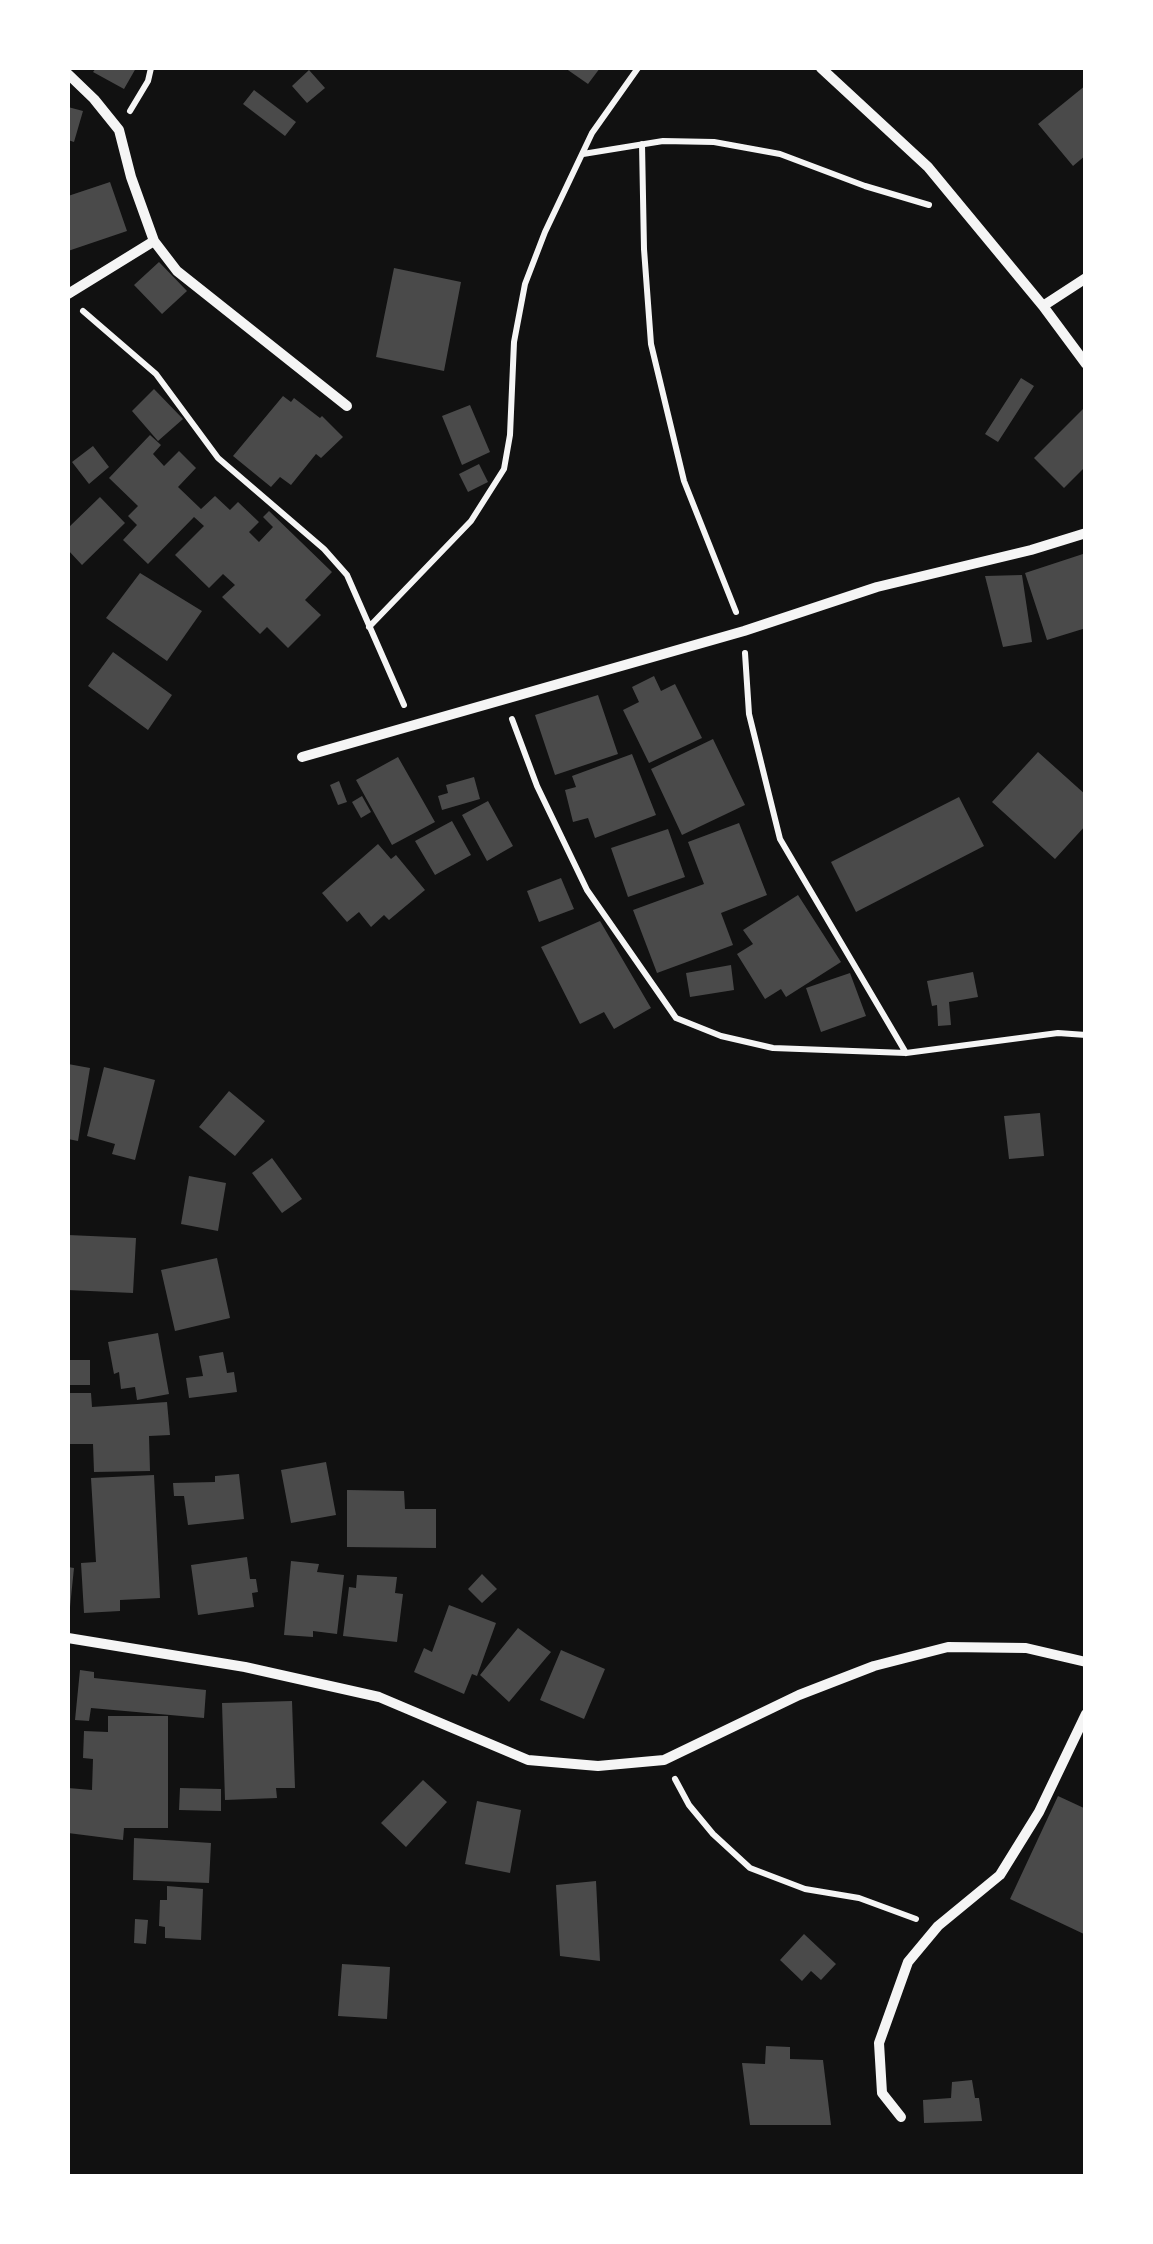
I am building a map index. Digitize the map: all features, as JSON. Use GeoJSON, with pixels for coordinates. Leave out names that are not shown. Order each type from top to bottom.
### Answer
{"type":"FeatureCollection","features":[{"type":"Feature","properties":{"kind":"street"},"geometry":{"type":"LineString","coordinates":[[822,68],[928,167],[1086,364]]}},
{"type":"Feature","properties":{"kind":"street"},"geometry":{"type":"LineString","coordinates":[[68,74],[119,130],[154,241],[177,271],[346,406]]}},
{"type":"Feature","properties":{"kind":"street"},"geometry":{"type":"LineString","coordinates":[[68,294],[154,241]]}},
{"type":"Feature","properties":{"kind":"street"},"geometry":{"type":"LineString","coordinates":[[1043,306],[1086,278]]}},
{"type":"Feature","properties":{"kind":"street"},"geometry":{"type":"LineString","coordinates":[[302,757],[744,631],[877,587],[1086,533]]}},
{"type":"Feature","properties":{"kind":"street"},"geometry":{"type":"LineString","coordinates":[[68,1638],[245,1667],[379,1697],[528,1760],[598,1766],[664,1760],[798,1695],[874,1666],[948,1647],[1026,1648],[1086,1662]]}},
{"type":"Feature","properties":{"kind":"street"},"geometry":{"type":"LineString","coordinates":[[902,2117],[882,2092],[879,2043],[908,1962],[938,1926],[1000,1875],[1039,1812],[1086,1714]]}},
{"type":"Feature","properties":{"kind":"path"},"geometry":{"type":"LineString","coordinates":[[119,130],[148,81],[151,68]]}},
{"type":"Feature","properties":{"kind":"path"},"geometry":{"type":"LineString","coordinates":[[369,627],[471,522],[504,470],[510,436],[514,342],[524,284],[592,133],[638,68]]}},
{"type":"Feature","properties":{"kind":"path"},"geometry":{"type":"LineString","coordinates":[[582,154],[663,141],[714,142],[780,154],[865,186],[969,216]]}},
{"type":"Feature","properties":{"kind":"path"},"geometry":{"type":"LineString","coordinates":[[642,144],[651,344],[684,480],[744,631],[749,714],[780,838],[906,1053]]}},
{"type":"Feature","properties":{"kind":"path"},"geometry":{"type":"LineString","coordinates":[[82,311],[156,374],[218,458],[324,549],[346,575],[412,725]]}},
{"type":"Feature","properties":{"kind":"path"},"geometry":{"type":"LineString","coordinates":[[505,701],[537,786],[587,890],[676,1018],[721,1036],[773,1048],[906,1053],[1058,1033],[1086,1035]]}},
{"type":"Feature","properties":{"kind":"path"},"geometry":{"type":"LineString","coordinates":[[664,1760],[689,1805],[712,1834],[750,1868],[805,1889],[858,1898],[938,1926]]}},
{"type":"Feature","properties":{"kind":"building"},"geometry":{"type":"Polygon","coordinates":[[[96,68],[136,68],[124,89],[93,72],[96,68]]]}},
{"type":"Feature","properties":{"kind":"building"},"geometry":{"type":"Polygon","coordinates":[[[565,68],[600,68],[588,84],[565,68]]]}},
{"type":"Feature","properties":{"kind":"building"},"geometry":{"type":"Polygon","coordinates":[[[309,70],[325,88],[307,103],[292,86],[309,70]]]}},
{"type":"Feature","properties":{"kind":"building"},"geometry":{"type":"Polygon","coordinates":[[[1086,85],[1086,155],[1073,166],[1038,124],[1086,85]]]}},
{"type":"Feature","properties":{"kind":"building"},"geometry":{"type":"Polygon","coordinates":[[[254,90],[296,122],[285,136],[243,104],[254,90]]]}},
{"type":"Feature","properties":{"kind":"building"},"geometry":{"type":"Polygon","coordinates":[[[68,107],[83,111],[74,142],[68,140],[68,107]]]}},
{"type":"Feature","properties":{"kind":"building"},"geometry":{"type":"Polygon","coordinates":[[[110,182],[127,231],[68,251],[68,196],[110,182]]]}},
{"type":"Feature","properties":{"kind":"building"},"geometry":{"type":"Polygon","coordinates":[[[159,262],[187,291],[162,314],[134,285],[159,262]]]}},
{"type":"Feature","properties":{"kind":"building"},"geometry":{"type":"Polygon","coordinates":[[[394,268],[461,282],[444,371],[376,357],[394,268]]]}},
{"type":"Feature","properties":{"kind":"building"},"geometry":{"type":"Polygon","coordinates":[[[1021,378],[1034,386],[998,442],[985,434],[1021,378]]]}},
{"type":"Feature","properties":{"kind":"building"},"geometry":{"type":"Polygon","coordinates":[[[154,389],[183,419],[158,441],[132,411],[154,389]]]}},
{"type":"Feature","properties":{"kind":"building"},"geometry":{"type":"Polygon","coordinates":[[[283,396],[291,402],[294,398],[322,416],[343,437],[321,458],[316,454],[291,485],[280,477],[271,487],[233,456],[283,396]]]}},
{"type":"Feature","properties":{"kind":"building"},"geometry":{"type":"Polygon","coordinates":[[[470,405],[490,452],[462,465],[442,416],[470,405]]]}},
{"type":"Feature","properties":{"kind":"building"},"geometry":{"type":"Polygon","coordinates":[[[1086,406],[1086,466],[1064,488],[1034,458],[1086,406]]]}},
{"type":"Feature","properties":{"kind":"building"},"geometry":{"type":"Polygon","coordinates":[[[150,435],[161,445],[153,454],[164,466],[179,451],[196,468],[178,487],[201,509],[215,496],[230,510],[238,502],[259,522],[249,532],[259,542],[273,527],[263,517],[269,511],[332,572],[305,600],[321,615],[288,648],[267,627],[260,634],[222,597],[235,585],[223,574],[209,588],[175,555],[204,526],[194,517],[148,564],[123,540],[137,525],[128,516],[138,506],[109,478],[150,435]]]}},
{"type":"Feature","properties":{"kind":"building"},"geometry":{"type":"Polygon","coordinates":[[[93,446],[109,467],[89,484],[72,462],[93,446]]]}},
{"type":"Feature","properties":{"kind":"building"},"geometry":{"type":"Polygon","coordinates":[[[479,464],[488,482],[468,492],[459,474],[479,464]]]}},
{"type":"Feature","properties":{"kind":"building"},"geometry":{"type":"Polygon","coordinates":[[[100,497],[125,523],[82,565],[68,550],[68,528],[100,497]]]}},
{"type":"Feature","properties":{"kind":"building"},"geometry":{"type":"Polygon","coordinates":[[[1086,553],[1086,628],[1047,640],[1025,573],[1086,553]]]}},
{"type":"Feature","properties":{"kind":"building"},"geometry":{"type":"Polygon","coordinates":[[[140,573],[202,611],[167,661],[106,618],[140,573]]]}},
{"type":"Feature","properties":{"kind":"building"},"geometry":{"type":"Polygon","coordinates":[[[1022,575],[1032,642],[1003,647],[985,576],[1022,575]]]}},
{"type":"Feature","properties":{"kind":"building"},"geometry":{"type":"Polygon","coordinates":[[[113,652],[172,695],[148,730],[88,686],[113,652]]]}},
{"type":"Feature","properties":{"kind":"building"},"geometry":{"type":"Polygon","coordinates":[[[654,676],[661,691],[675,684],[702,738],[649,763],[623,710],[639,702],[632,687],[654,676]]]}},
{"type":"Feature","properties":{"kind":"building"},"geometry":{"type":"Polygon","coordinates":[[[598,695],[618,754],[555,775],[535,715],[598,695]]]}},
{"type":"Feature","properties":{"kind":"building"},"geometry":{"type":"Polygon","coordinates":[[[713,739],[745,805],[682,835],[651,769],[713,739]]]}},
{"type":"Feature","properties":{"kind":"building"},"geometry":{"type":"Polygon","coordinates":[[[1038,752],[1086,795],[1086,825],[1055,859],[992,802],[1038,752]]]}},
{"type":"Feature","properties":{"kind":"building"},"geometry":{"type":"Polygon","coordinates":[[[632,754],[656,815],[595,838],[588,818],[573,822],[565,790],[576,787],[572,776],[632,754]]]}},
{"type":"Feature","properties":{"kind":"building"},"geometry":{"type":"Polygon","coordinates":[[[398,757],[435,822],[392,845],[356,780],[398,757]]]}},
{"type":"Feature","properties":{"kind":"building"},"geometry":{"type":"Polygon","coordinates":[[[474,777],[480,799],[442,810],[438,796],[448,793],[446,785],[474,777]]]}},
{"type":"Feature","properties":{"kind":"building"},"geometry":{"type":"Polygon","coordinates":[[[339,781],[347,802],[338,805],[330,785],[339,781]]]}},
{"type":"Feature","properties":{"kind":"building"},"geometry":{"type":"Polygon","coordinates":[[[362,796],[371,812],[361,818],[352,802],[362,796]]]}},
{"type":"Feature","properties":{"kind":"building"},"geometry":{"type":"Polygon","coordinates":[[[959,797],[984,846],[856,912],[831,862],[959,797]]]}},
{"type":"Feature","properties":{"kind":"building"},"geometry":{"type":"Polygon","coordinates":[[[488,801],[513,846],[487,861],[462,815],[488,801]]]}},
{"type":"Feature","properties":{"kind":"building"},"geometry":{"type":"Polygon","coordinates":[[[452,821],[471,855],[435,875],[415,841],[452,821]]]}},
{"type":"Feature","properties":{"kind":"building"},"geometry":{"type":"Polygon","coordinates":[[[739,823],[767,895],[721,913],[733,945],[657,973],[633,910],[704,884],[688,842],[739,823]]]}},
{"type":"Feature","properties":{"kind":"building"},"geometry":{"type":"Polygon","coordinates":[[[668,829],[685,877],[628,897],[611,848],[668,829]]]}},
{"type":"Feature","properties":{"kind":"building"},"geometry":{"type":"Polygon","coordinates":[[[378,844],[391,859],[396,855],[425,890],[389,920],[384,915],[371,927],[359,912],[347,922],[322,893],[378,844]]]}},
{"type":"Feature","properties":{"kind":"building"},"geometry":{"type":"Polygon","coordinates":[[[561,878],[574,909],[539,922],[527,891],[561,878]]]}},
{"type":"Feature","properties":{"kind":"building"},"geometry":{"type":"Polygon","coordinates":[[[798,895],[841,962],[786,997],[781,989],[765,999],[737,954],[753,944],[743,930],[798,895]]]}},
{"type":"Feature","properties":{"kind":"building"},"geometry":{"type":"Polygon","coordinates":[[[600,921],[651,1008],[614,1029],[604,1012],[580,1024],[541,947],[600,921]]]}},
{"type":"Feature","properties":{"kind":"building"},"geometry":{"type":"Polygon","coordinates":[[[731,965],[734,990],[690,997],[686,973],[731,965]]]}},
{"type":"Feature","properties":{"kind":"building"},"geometry":{"type":"Polygon","coordinates":[[[973,972],[978,997],[949,1002],[951,1025],[938,1026],[937,1005],[932,1006],[927,981],[973,972]]]}},
{"type":"Feature","properties":{"kind":"building"},"geometry":{"type":"Polygon","coordinates":[[[850,973],[866,1016],[821,1032],[806,988],[850,973]]]}},
{"type":"Feature","properties":{"kind":"building"},"geometry":{"type":"Polygon","coordinates":[[[68,1064],[90,1068],[78,1141],[68,1139],[68,1064]]]}},
{"type":"Feature","properties":{"kind":"building"},"geometry":{"type":"Polygon","coordinates":[[[104,1067],[155,1080],[135,1160],[112,1154],[115,1144],[87,1136],[104,1067]]]}},
{"type":"Feature","properties":{"kind":"building"},"geometry":{"type":"Polygon","coordinates":[[[229,1091],[265,1121],[235,1156],[199,1127],[229,1091]]]}},
{"type":"Feature","properties":{"kind":"building"},"geometry":{"type":"Polygon","coordinates":[[[1040,1113],[1044,1156],[1009,1159],[1004,1116],[1040,1113]]]}},
{"type":"Feature","properties":{"kind":"building"},"geometry":{"type":"Polygon","coordinates":[[[272,1158],[302,1199],[282,1213],[252,1173],[272,1158]]]}},
{"type":"Feature","properties":{"kind":"building"},"geometry":{"type":"Polygon","coordinates":[[[189,1176],[226,1183],[218,1231],[181,1224],[189,1176]]]}},
{"type":"Feature","properties":{"kind":"building"},"geometry":{"type":"Polygon","coordinates":[[[68,1235],[136,1238],[133,1293],[68,1290],[68,1235]]]}},
{"type":"Feature","properties":{"kind":"building"},"geometry":{"type":"Polygon","coordinates":[[[217,1258],[230,1318],[175,1331],[161,1270],[217,1258]]]}},
{"type":"Feature","properties":{"kind":"building"},"geometry":{"type":"Polygon","coordinates":[[[158,1333],[169,1394],[137,1400],[135,1387],[121,1389],[108,1342],[158,1333]]]}},
{"type":"Feature","properties":{"kind":"building"},"geometry":{"type":"Polygon","coordinates":[[[223,1352],[227,1373],[234,1372],[237,1392],[189,1398],[186,1378],[203,1376],[199,1356],[223,1352]]]}},
{"type":"Feature","properties":{"kind":"building"},"geometry":{"type":"Polygon","coordinates":[[[69,1360],[90,1360],[90,1385],[69,1385],[69,1360]]]}},
{"type":"Feature","properties":{"kind":"building"},"geometry":{"type":"Polygon","coordinates":[[[68,1393],[91,1393],[92,1407],[167,1402],[170,1435],[149,1436],[150,1471],[94,1472],[93,1444],[68,1444],[68,1393]]]}},
{"type":"Feature","properties":{"kind":"building"},"geometry":{"type":"Polygon","coordinates":[[[326,1462],[336,1515],[291,1523],[281,1470],[326,1462]]]}},
{"type":"Feature","properties":{"kind":"building"},"geometry":{"type":"Polygon","coordinates":[[[239,1474],[244,1519],[188,1525],[184,1496],[174,1496],[173,1483],[215,1482],[215,1476],[239,1474]]]}},
{"type":"Feature","properties":{"kind":"building"},"geometry":{"type":"Polygon","coordinates":[[[154,1475],[160,1598],[120,1600],[120,1611],[84,1613],[81,1563],[96,1562],[91,1478],[154,1475]]]}},
{"type":"Feature","properties":{"kind":"building"},"geometry":{"type":"Polygon","coordinates":[[[347,1490],[404,1491],[405,1509],[436,1509],[436,1548],[347,1547],[347,1490]]]}},
{"type":"Feature","properties":{"kind":"building"},"geometry":{"type":"Polygon","coordinates":[[[247,1557],[250,1579],[256,1579],[258,1592],[252,1593],[254,1607],[198,1615],[191,1565],[247,1557]]]}},
{"type":"Feature","properties":{"kind":"building"},"geometry":{"type":"Polygon","coordinates":[[[291,1561],[319,1564],[317,1572],[344,1575],[337,1634],[313,1631],[313,1637],[284,1635],[291,1561]]]}},
{"type":"Feature","properties":{"kind":"building"},"geometry":{"type":"Polygon","coordinates":[[[68,1567],[74,1568],[70,1607],[68,1607],[68,1567]]]}},
{"type":"Feature","properties":{"kind":"building"},"geometry":{"type":"Polygon","coordinates":[[[482,1574],[497,1589],[482,1603],[468,1589],[482,1574]]]}},
{"type":"Feature","properties":{"kind":"building"},"geometry":{"type":"Polygon","coordinates":[[[357,1575],[397,1577],[395,1593],[403,1594],[397,1642],[343,1636],[349,1587],[356,1588],[357,1575]]]}},
{"type":"Feature","properties":{"kind":"building"},"geometry":{"type":"Polygon","coordinates":[[[449,1605],[496,1623],[477,1676],[472,1674],[464,1694],[414,1672],[424,1648],[432,1652],[449,1605]]]}},
{"type":"Feature","properties":{"kind":"building"},"geometry":{"type":"Polygon","coordinates":[[[518,1628],[551,1652],[509,1702],[480,1675],[518,1628]]]}},
{"type":"Feature","properties":{"kind":"building"},"geometry":{"type":"Polygon","coordinates":[[[561,1650],[605,1669],[584,1719],[540,1700],[561,1650]]]}},
{"type":"Feature","properties":{"kind":"building"},"geometry":{"type":"Polygon","coordinates":[[[80,1670],[94,1672],[94,1678],[206,1690],[204,1718],[91,1708],[89,1721],[75,1720],[80,1670]]]}},
{"type":"Feature","properties":{"kind":"building"},"geometry":{"type":"Polygon","coordinates":[[[292,1701],[295,1788],[276,1788],[277,1798],[225,1800],[222,1703],[292,1701]]]}},
{"type":"Feature","properties":{"kind":"building"},"geometry":{"type":"Polygon","coordinates":[[[108,1716],[168,1716],[168,1828],[124,1828],[123,1840],[68,1833],[68,1788],[92,1790],[93,1759],[83,1758],[84,1731],[108,1732],[108,1716]]]}},
{"type":"Feature","properties":{"kind":"building"},"geometry":{"type":"Polygon","coordinates":[[[423,1780],[447,1802],[406,1847],[381,1823],[423,1780]]]}},
{"type":"Feature","properties":{"kind":"building"},"geometry":{"type":"Polygon","coordinates":[[[180,1788],[221,1789],[221,1811],[179,1810],[180,1788]]]}},
{"type":"Feature","properties":{"kind":"building"},"geometry":{"type":"Polygon","coordinates":[[[1058,1796],[1086,1809],[1086,1935],[1010,1899],[1058,1796]]]}},
{"type":"Feature","properties":{"kind":"building"},"geometry":{"type":"Polygon","coordinates":[[[477,1801],[521,1810],[510,1873],[465,1864],[477,1801]]]}},
{"type":"Feature","properties":{"kind":"building"},"geometry":{"type":"Polygon","coordinates":[[[134,1838],[211,1843],[209,1883],[133,1880],[134,1838]]]}},
{"type":"Feature","properties":{"kind":"building"},"geometry":{"type":"Polygon","coordinates":[[[596,1881],[600,1961],[560,1956],[556,1885],[596,1881]]]}},
{"type":"Feature","properties":{"kind":"building"},"geometry":{"type":"Polygon","coordinates":[[[167,1886],[203,1889],[201,1940],[165,1938],[165,1927],[159,1926],[160,1900],[167,1900],[167,1886]]]}},
{"type":"Feature","properties":{"kind":"building"},"geometry":{"type":"Polygon","coordinates":[[[135,1919],[148,1920],[146,1944],[134,1943],[135,1919]]]}},
{"type":"Feature","properties":{"kind":"building"},"geometry":{"type":"Polygon","coordinates":[[[804,1934],[836,1964],[821,1980],[811,1971],[802,1981],[780,1960],[804,1934]]]}},
{"type":"Feature","properties":{"kind":"building"},"geometry":{"type":"Polygon","coordinates":[[[342,1964],[390,1967],[387,2019],[338,2016],[342,1964]]]}},
{"type":"Feature","properties":{"kind":"building"},"geometry":{"type":"Polygon","coordinates":[[[766,2046],[790,2047],[790,2059],[823,2060],[831,2125],[750,2125],[742,2063],[765,2064],[766,2046]]]}},
{"type":"Feature","properties":{"kind":"building"},"geometry":{"type":"Polygon","coordinates":[[[972,2080],[982,2121],[924,2123],[923,2100],[951,2098],[952,2082],[972,2080]]]}}]}
